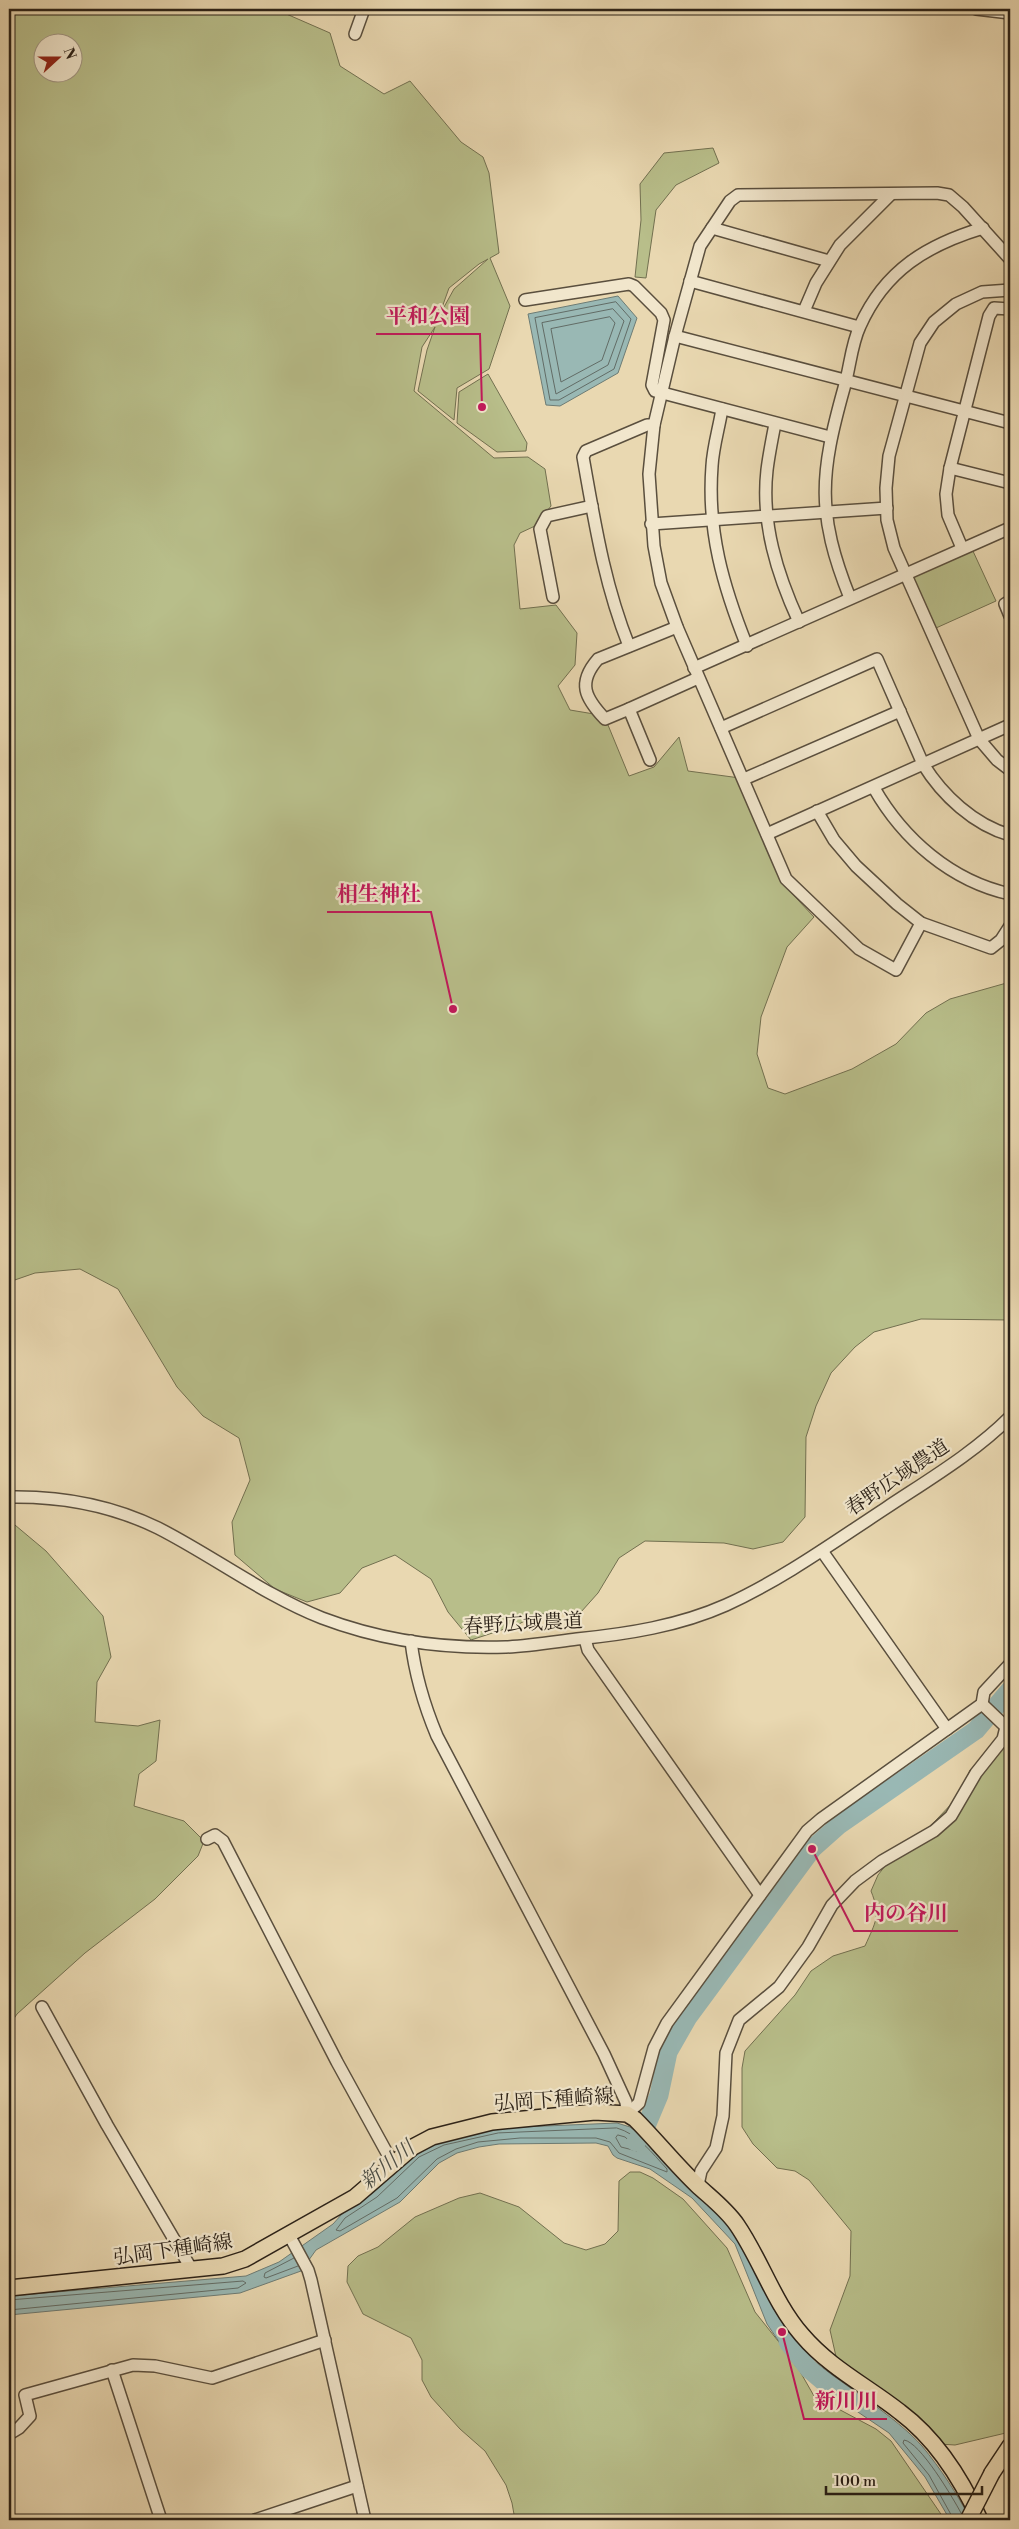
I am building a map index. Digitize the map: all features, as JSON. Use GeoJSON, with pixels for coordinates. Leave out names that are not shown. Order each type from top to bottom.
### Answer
{"type":"FeatureCollection","features":[{"type":"Feature","properties":{"kind":"main road","name":"弘岡下種崎線"},"geometry":{"type":"LineString","coordinates":[[9,2288],[223,2266],[246,2259],[291,2238],[355,2197],[413,2147],[432,2137],[492,2122],[595,2112],[631,2116],[653,2136],[698,2186],[714,2198],[735,2223],[801,2334],[824,2358],[900,2411],[924,2432],[962,2485],[980,2520]]}},
{"type":"Feature","properties":{"kind":"main road"},"geometry":{"type":"LineString","coordinates":[[968,2520],[992,2473],[1010,2446]]}},
{"type":"Feature","properties":{"kind":"street"},"geometry":{"type":"LineString","coordinates":[[355,34],[364,9]]}},
{"type":"Feature","properties":{"kind":"street"},"geometry":{"type":"LineString","coordinates":[[976,9],[1010,13]]}},
{"type":"Feature","properties":{"kind":"street"},"geometry":{"type":"LineString","coordinates":[[804,311],[816,283],[840,244],[891,194]]}},
{"type":"Feature","properties":{"kind":"street"},"geometry":{"type":"LineString","coordinates":[[921,923],[896,970],[859,949],[786,879],[744,779],[696,673],[661,583],[651,524],[649,474],[654,425],[675,336],[700,246],[730,201],[738,195],[949,195],[963,207],[1010,259]]}},
{"type":"Feature","properties":{"kind":"street"},"geometry":{"type":"LineString","coordinates":[[712,228],[829,261]]}},
{"type":"Feature","properties":{"kind":"street"},"geometry":{"type":"LineString","coordinates":[[850,598],[835,561],[825,512],[826,464],[830,437],[859,327],[872,304],[895,275],[920,254],[949,238],[983,228]]}},
{"type":"Feature","properties":{"kind":"street"},"geometry":{"type":"LineString","coordinates":[[690,281],[859,327]]}},
{"type":"Feature","properties":{"kind":"street"},"geometry":{"type":"LineString","coordinates":[[525,300],[629,284],[634,286],[661,313],[664,320],[652,385],[655,391],[830,437]]}},
{"type":"Feature","properties":{"kind":"street"},"geometry":{"type":"LineString","coordinates":[[1010,290],[982,292],[956,304],[934,322],[920,343],[889,456],[887,508],[887,520],[894,548],[979,739],[997,760],[1010,770]]}},
{"type":"Feature","properties":{"kind":"street"},"geometry":{"type":"LineString","coordinates":[[962,548],[948,515],[946,494],[950,468],[989,316],[994,308],[1010,309]]}},
{"type":"Feature","properties":{"kind":"street"},"geometry":{"type":"LineString","coordinates":[[675,336],[965,412],[1010,422]]}},
{"type":"Feature","properties":{"kind":"street"},"geometry":{"type":"LineString","coordinates":[[722,409],[712,466],[712,519],[727,596],[747,646]]}},
{"type":"Feature","properties":{"kind":"street"},"geometry":{"type":"LineString","coordinates":[[775,424],[767,469],[767,514],[774,558],[784,588],[799,622]]}},
{"type":"Feature","properties":{"kind":"street"},"geometry":{"type":"LineString","coordinates":[[629,646],[615,611],[602,566],[583,457],[586,451],[647,425],[654,425]]}},
{"type":"Feature","properties":{"kind":"street"},"geometry":{"type":"LineString","coordinates":[[950,468],[1010,483]]}},
{"type":"Feature","properties":{"kind":"street"},"geometry":{"type":"LineString","coordinates":[[553,597],[540,529],[547,516],[592,506]]}},
{"type":"Feature","properties":{"kind":"street"},"geometry":{"type":"LineString","coordinates":[[651,524],[767,514],[887,508]]}},
{"type":"Feature","properties":{"kind":"street"},"geometry":{"type":"LineString","coordinates":[[677,626],[598,660],[588,670],[584,685],[592,705],[606,718],[629,708],[747,646],[850,598],[1010,528]]}},
{"type":"Feature","properties":{"kind":"street"},"geometry":{"type":"LineString","coordinates":[[1010,602],[1005,604],[1010,616]]}},
{"type":"Feature","properties":{"kind":"street"},"geometry":{"type":"LineString","coordinates":[[721,728],[877,659],[923,764],[933,780],[953,801],[981,823],[1010,835]]}},
{"type":"Feature","properties":{"kind":"street"},"geometry":{"type":"LineString","coordinates":[[629,708],[650,760]]}},
{"type":"Feature","properties":{"kind":"street"},"geometry":{"type":"LineString","coordinates":[[744,779],[900,711]]}},
{"type":"Feature","properties":{"kind":"street"},"geometry":{"type":"LineString","coordinates":[[767,834],[874,788],[1010,725]]}},
{"type":"Feature","properties":{"kind":"street"},"geometry":{"type":"LineString","coordinates":[[874,788],[886,808],[911,839],[940,863],[987,887],[1010,894]]}},
{"type":"Feature","properties":{"kind":"street"},"geometry":{"type":"LineString","coordinates":[[818,811],[834,840],[856,866],[897,904],[921,923],[990,948],[1001,940],[1010,926]]}},
{"type":"Feature","properties":{"kind":"street","name":"春野広域農道"},"geometry":{"type":"LineString","coordinates":[[9,1497],[52,1498],[77,1501],[119,1513],[157,1528],[287,1602],[322,1618],[372,1634],[429,1644],[506,1647],[627,1634],[683,1620],[723,1606],[757,1590],[822,1551],[955,1462],[1010,1418]]}},
{"type":"Feature","properties":{"kind":"street"},"geometry":{"type":"LineString","coordinates":[[822,1551],[909,1672],[947,1729]]}},
{"type":"Feature","properties":{"kind":"street"},"geometry":{"type":"LineString","coordinates":[[585,1639],[588,1650],[760,1895]]}},
{"type":"Feature","properties":{"kind":"street"},"geometry":{"type":"LineString","coordinates":[[411,1641],[423,1704],[437,1736],[604,2054],[631,2116]]}},
{"type":"Feature","properties":{"kind":"street"},"geometry":{"type":"LineString","coordinates":[[984,1706],[984,1692],[1010,1664]]}},
{"type":"Feature","properties":{"kind":"street"},"geometry":{"type":"LineString","coordinates":[[631,2116],[639,2103],[654,2048],[667,2023],[808,1831],[820,1819],[947,1729],[984,1706]]}},
{"type":"Feature","properties":{"kind":"street"},"geometry":{"type":"LineString","coordinates":[[698,2186],[701,2171],[716,2148],[723,2116],[726,2053],[739,2020],[779,1988],[808,1947],[832,1905],[855,1881],[882,1861],[934,1831],[951,1816],[976,1774],[1002,1739],[1006,1724],[984,1706]]}},
{"type":"Feature","properties":{"kind":"street"},"geometry":{"type":"LineString","coordinates":[[207,1839],[215,1835],[223,1841],[337,2062],[394,2164]]}},
{"type":"Feature","properties":{"kind":"street"},"geometry":{"type":"LineString","coordinates":[[42,2007],[107,2125],[192,2270]]}},
{"type":"Feature","properties":{"kind":"street"},"geometry":{"type":"LineString","coordinates":[[291,2238],[308,2270],[365,2520]]}},
{"type":"Feature","properties":{"kind":"street"},"geometry":{"type":"LineString","coordinates":[[9,2434],[19,2428],[30,2416],[25,2395],[133,2365],[155,2366],[212,2378],[325,2340]]}},
{"type":"Feature","properties":{"kind":"street"},"geometry":{"type":"LineString","coordinates":[[112,2370],[161,2520]]}},
{"type":"Feature","properties":{"kind":"street"},"geometry":{"type":"LineString","coordinates":[[255,2520],[357,2486]]}},
{"type":"Feature","properties":{"kind":"green space"},"geometry":{"type":"Polygon","coordinates":[[[9,9],[275,9],[330,33],[340,66],[384,94],[410,81],[461,142],[483,157],[489,173],[499,253],[490,258],[510,306],[489,369],[457,388],[454,420],[418,391],[427,350],[435,327],[422,347],[414,391],[494,458],[528,457],[545,469],[551,506],[535,526],[520,533],[514,545],[520,609],[556,605],[577,633],[575,665],[558,686],[570,710],[594,714],[608,725],[629,776],[654,767],[679,737],[688,771],[740,778],[782,883],[814,917],[787,947],[761,1017],[757,1054],[768,1088],[785,1094],[852,1069],[896,1044],[926,1013],[950,999],[1010,982],[1010,1320],[921,1319],[874,1332],[855,1347],[831,1373],[816,1406],[806,1437],[805,1517],[783,1542],[753,1549],[724,1543],[645,1541],[619,1558],[598,1593],[581,1612],[538,1614],[517,1625],[471,1640],[448,1612],[431,1579],[395,1555],[362,1568],[340,1593],[307,1602],[275,1589],[235,1555],[232,1522],[250,1480],[239,1438],[203,1416],[177,1387],[118,1289],[80,1269],[35,1273],[9,1282],[9,9]],[[488,259],[449,288],[439,316],[454,289],[488,259]]]}},
{"type":"Feature","properties":{"kind":"green space"},"geometry":{"type":"Polygon","coordinates":[[[713,148],[719,163],[676,185],[656,210],[646,278],[635,277],[641,220],[640,184],[664,153],[713,148]]]}},
{"type":"Feature","properties":{"kind":"green space"},"geometry":{"type":"Polygon","coordinates":[[[488,374],[527,443],[526,451],[497,452],[457,423],[459,392],[488,374]]]}},
{"type":"Feature","properties":{"kind":"green space"},"geometry":{"type":"Polygon","coordinates":[[[972,549],[996,601],[936,628],[912,575],[972,549]]]}},
{"type":"Feature","properties":{"kind":"green space"},"geometry":{"type":"Polygon","coordinates":[[[9,1520],[46,1551],[103,1616],[111,1657],[97,1682],[95,1722],[138,1726],[160,1720],[156,1761],[139,1774],[134,1806],[184,1821],[204,1841],[198,1856],[155,1899],[85,1953],[17,2014],[9,2026],[9,1520]]]}},
{"type":"Feature","properties":{"kind":"green space"},"geometry":{"type":"Polygon","coordinates":[[[1010,1739],[1010,2432],[955,2445],[939,2444],[837,2361],[830,2330],[850,2276],[851,2231],[809,2180],[795,2171],[777,2168],[753,2144],[742,2127],[742,2068],[745,2051],[795,1995],[811,1971],[833,1956],[865,1946],[876,1918],[876,1907],[871,1891],[878,1875],[889,1861],[915,1842],[959,1796],[970,1770],[997,1746],[1010,1739]]]}},
{"type":"Feature","properties":{"kind":"green space"},"geometry":{"type":"Polygon","coordinates":[[[630,2172],[640,2172],[653,2178],[683,2199],[727,2248],[755,2312],[794,2361],[814,2396],[876,2429],[891,2441],[945,2520],[515,2520],[506,2485],[485,2451],[460,2429],[431,2397],[422,2380],[422,2360],[411,2338],[363,2314],[347,2282],[348,2266],[358,2256],[378,2247],[415,2217],[459,2198],[480,2193],[519,2207],[564,2243],[586,2250],[605,2244],[618,2231],[619,2181],[630,2172]]]}},
{"type":"Feature","properties":{"kind":"water"},"geometry":{"type":"Polygon","coordinates":[[[618,296],[637,318],[618,373],[560,406],[546,405],[528,314],[618,296]]]}},
{"type":"Feature","properties":{"kind":"water"},"geometry":{"type":"Polygon","coordinates":[[[617,2123],[630,2127],[647,2141],[726,2219],[742,2241],[774,2309],[793,2340],[809,2354],[797,2368],[767,2324],[735,2244],[692,2198],[650,2169],[617,2158],[608,2146],[596,2143],[499,2144],[457,2153],[439,2163],[400,2202],[316,2250],[301,2271],[240,2293],[9,2315],[9,2296],[246,2276],[279,2262],[373,2193],[416,2153],[442,2140],[498,2128],[617,2123]]]}},
{"type":"Feature","properties":{"kind":"water"},"geometry":{"type":"Polygon","coordinates":[[[815,2362],[885,2413],[922,2446],[954,2491],[971,2520],[950,2520],[925,2477],[889,2433],[803,2375],[815,2362]]]}},
{"type":"Feature","properties":{"kind":"waterway"},"geometry":{"type":"LineString","coordinates":[[636,2142],[646,2126],[659,2095],[668,2052],[688,2017],[812,1849],[839,1825],[976,1730],[1010,1690]]}},
{"type":"Feature","properties":{"kind":"waterway","name":"新川川"},"geometry":{"type":"LineString","coordinates":[[788,2342],[809,2369],[829,2386]]}},
{"type":"Feature","properties":{"kind":"place","name":"平和公園"},"geometry":{"type":"Point","coordinates":[482,407]}},
{"type":"Feature","properties":{"kind":"place","name":"相生神社"},"geometry":{"type":"Point","coordinates":[453,1009]}},
{"type":"Feature","properties":{"kind":"place","name":"内の谷川"},"geometry":{"type":"Point","coordinates":[812,1849]}},
{"type":"Feature","properties":{"kind":"place","name":"新川川"},"geometry":{"type":"Point","coordinates":[782,2332]}}]}
